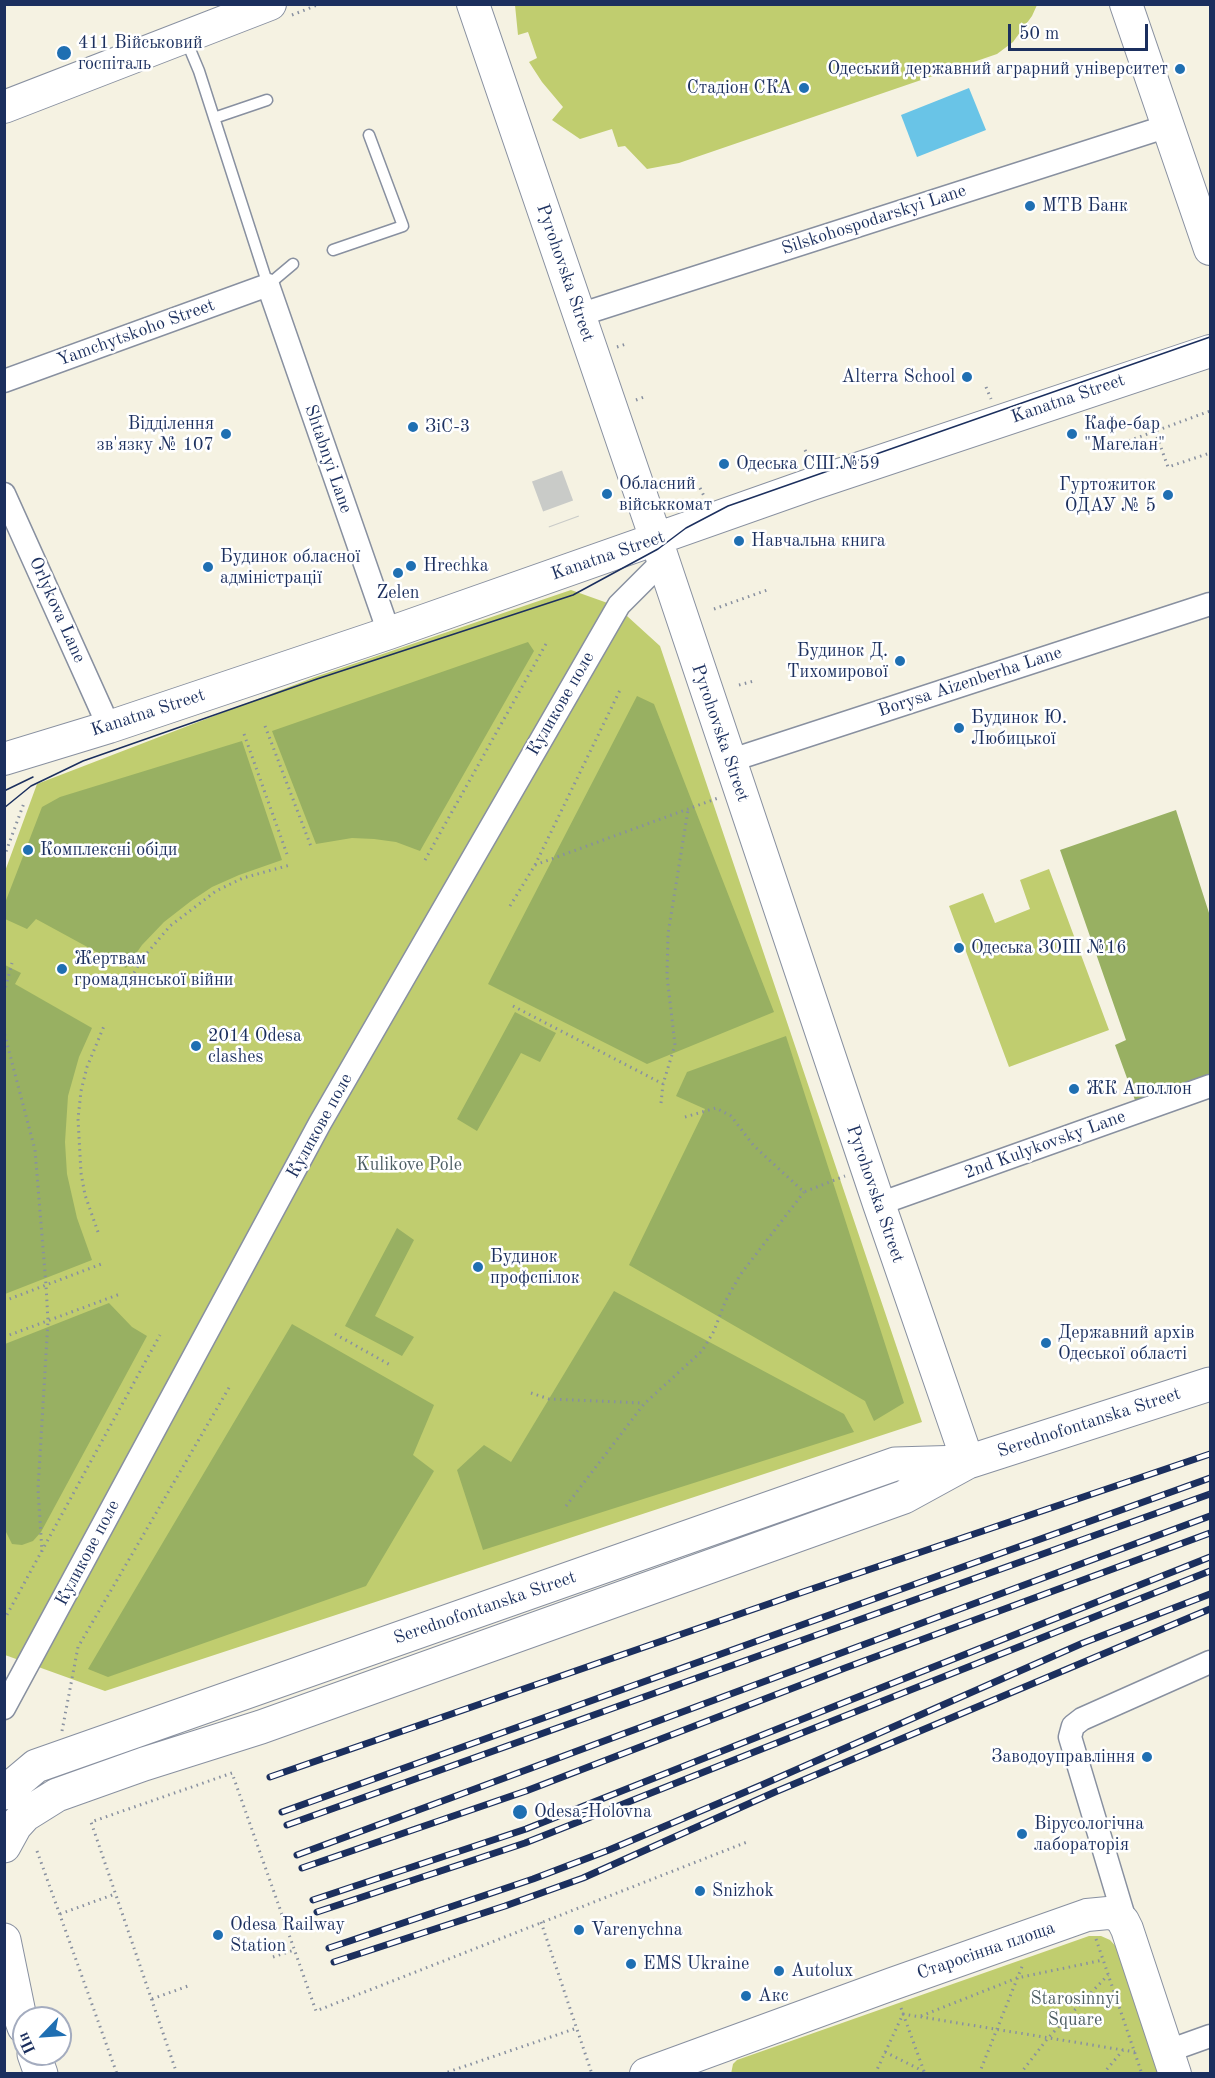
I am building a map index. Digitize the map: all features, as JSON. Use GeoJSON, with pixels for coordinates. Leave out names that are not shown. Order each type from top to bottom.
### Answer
{"type":"FeatureCollection","features":[{"type":"Feature","properties":{"kind":"main road"},"geometry":{"type":"LineString","coordinates":[[4,107],[270,4]]}},
{"type":"Feature","properties":{"kind":"main road","name":"Pyrohovska Street"},"geometry":{"type":"LineString","coordinates":[[473,4],[866,1168],[968,1462]]}},
{"type":"Feature","properties":{"kind":"main road"},"geometry":{"type":"LineString","coordinates":[[1126,4],[1210,249]]}},
{"type":"Feature","properties":{"kind":"main road","name":"Kanatna Street"},"geometry":{"type":"LineString","coordinates":[[4,759],[109,727],[389,633],[659,550],[801,488],[1210,351]]}},
{"type":"Feature","properties":{"kind":"main road","name":"Serednofontanska Street"},"geometry":{"type":"LineString","coordinates":[[4,1846],[15,1826],[25,1815],[57,1795],[144,1764],[261,1727],[904,1497],[968,1462],[1210,1384]]}},
{"type":"Feature","properties":{"kind":"main road","name":"Serednofontanska Street"},"geometry":{"type":"LineString","coordinates":[[6,1784],[36,1766],[895,1464],[968,1462]]}},
{"type":"Feature","properties":{"kind":"main road"},"geometry":{"type":"LineString","coordinates":[[6,1784],[57,1795]]}},
{"type":"Feature","properties":{"kind":"main road","name":"Старосінна площа"},"geometry":{"type":"LineString","coordinates":[[646,2073],[699,2059],[892,1984],[1087,1915],[1108,1913],[1117,1915],[1124,1921],[1127,1929]]}},
{"type":"Feature","properties":{"kind":"main road"},"geometry":{"type":"LineString","coordinates":[[1127,1929],[1171,2062]]}},
{"type":"Feature","properties":{"kind":"main road"},"geometry":{"type":"LineString","coordinates":[[4,1940],[15,2006]]}},
{"type":"Feature","properties":{"kind":"street","name":"Silskohospodarskyi Lane"},"geometry":{"type":"LineString","coordinates":[[579,315],[1168,126]]}},
{"type":"Feature","properties":{"kind":"street","name":"Yamchytskoho Street"},"geometry":{"type":"LineString","coordinates":[[4,381],[268,285]]}},
{"type":"Feature","properties":{"kind":"street","name":"Shtabnyi Lane"},"geometry":{"type":"LineString","coordinates":[[268,285],[389,633]]}},
{"type":"Feature","properties":{"kind":"street","name":"Orlykova Lane"},"geometry":{"type":"LineString","coordinates":[[4,494],[109,727]]}},
{"type":"Feature","properties":{"kind":"street","name":"Куликове поле"},"geometry":{"type":"LineString","coordinates":[[4,1708],[338,1092],[618,605],[659,550]]}},
{"type":"Feature","properties":{"kind":"street","name":"Borysa Aizenberha Lane"},"geometry":{"type":"LineString","coordinates":[[734,775],[1210,603]]}},
{"type":"Feature","properties":{"kind":"street","name":"2nd Kulykovsky Lane"},"geometry":{"type":"LineString","coordinates":[[879,1204],[1210,1086]]}},
{"type":"Feature","properties":{"kind":"street"},"geometry":{"type":"LineString","coordinates":[[1127,1929],[1070,1737],[1073,1726],[1082,1719],[1210,1662]]}},
{"type":"Feature","properties":{"kind":"street"},"geometry":{"type":"LineString","coordinates":[[1171,2062],[1210,2036]]}},
{"type":"Feature","properties":{"kind":"lane"},"geometry":{"type":"LineString","coordinates":[[184,37],[199,71],[268,285],[293,264]]}},
{"type":"Feature","properties":{"kind":"lane"},"geometry":{"type":"LineString","coordinates":[[214,118],[267,100]]}},
{"type":"Feature","properties":{"kind":"lane"},"geometry":{"type":"LineString","coordinates":[[333,250],[404,226],[369,135]]}},
{"type":"Feature","properties":{"kind":"path"},"geometry":{"type":"LineString","coordinates":[[616,347],[626,344]]}},
{"type":"Feature","properties":{"kind":"path"},"geometry":{"type":"LineString","coordinates":[[986,387],[991,399]]}},
{"type":"Feature","properties":{"kind":"path"},"geometry":{"type":"LineString","coordinates":[[636,400],[644,397]]}},
{"type":"Feature","properties":{"kind":"path"},"geometry":{"type":"LineString","coordinates":[[1112,447],[1210,411]]}},
{"type":"Feature","properties":{"kind":"path"},"geometry":{"type":"LineString","coordinates":[[1155,431],[1168,467],[1210,453]]}},
{"type":"Feature","properties":{"kind":"path"},"geometry":{"type":"LineString","coordinates":[[806,450],[811,463]]}},
{"type":"Feature","properties":{"kind":"path"},"geometry":{"type":"LineString","coordinates":[[700,488],[705,500]]}},
{"type":"Feature","properties":{"kind":"path"},"geometry":{"type":"LineString","coordinates":[[714,609],[770,589]]}},
{"type":"Feature","properties":{"kind":"path"},"geometry":{"type":"LineString","coordinates":[[425,860],[546,644]]}},
{"type":"Feature","properties":{"kind":"path"},"geometry":{"type":"LineString","coordinates":[[739,686],[754,681]]}},
{"type":"Feature","properties":{"kind":"path"},"geometry":{"type":"LineString","coordinates":[[510,906],[535,865],[621,688]]}},
{"type":"Feature","properties":{"kind":"path"},"geometry":{"type":"LineString","coordinates":[[265,726],[312,849]]}},
{"type":"Feature","properties":{"kind":"path"},"geometry":{"type":"LineString","coordinates":[[244,734],[288,857]]}},
{"type":"Feature","properties":{"kind":"path"},"geometry":{"type":"LineString","coordinates":[[535,865],[688,810],[734,775]]}},
{"type":"Feature","properties":{"kind":"path"},"geometry":{"type":"LineString","coordinates":[[4,857],[24,802]]}},
{"type":"Feature","properties":{"kind":"path"},"geometry":{"type":"LineString","coordinates":[[661,1103],[663,1084],[675,1045],[667,976],[668,934],[688,810]]}},
{"type":"Feature","properties":{"kind":"path"},"geometry":{"type":"LineString","coordinates":[[131,978],[141,959],[170,926],[216,891],[243,878],[290,865]]}},
{"type":"Feature","properties":{"kind":"path"},"geometry":{"type":"LineString","coordinates":[[4,993],[12,963]]}},
{"type":"Feature","properties":{"kind":"path"},"geometry":{"type":"LineString","coordinates":[[513,1006],[663,1084]]}},
{"type":"Feature","properties":{"kind":"path"},"geometry":{"type":"LineString","coordinates":[[4,1016],[5,1036],[35,1150],[46,1285],[48,1321],[38,1490],[42,1552]]}},
{"type":"Feature","properties":{"kind":"path"},"geometry":{"type":"LineString","coordinates":[[98,1232],[88,1205],[81,1173],[78,1119],[87,1067],[104,1026]]}},
{"type":"Feature","properties":{"kind":"path"},"geometry":{"type":"LineString","coordinates":[[685,1117],[716,1108],[731,1116],[754,1146],[804,1192]]}},
{"type":"Feature","properties":{"kind":"path"},"geometry":{"type":"LineString","coordinates":[[566,1506],[644,1404],[702,1351],[740,1275],[804,1192],[866,1168]]}},
{"type":"Feature","properties":{"kind":"path"},"geometry":{"type":"LineString","coordinates":[[4,1301],[104,1263]]}},
{"type":"Feature","properties":{"kind":"path"},"geometry":{"type":"LineString","coordinates":[[4,1337],[120,1294]]}},
{"type":"Feature","properties":{"kind":"path"},"geometry":{"type":"LineString","coordinates":[[335,1334],[392,1366]]}},
{"type":"Feature","properties":{"kind":"path"},"geometry":{"type":"LineString","coordinates":[[4,1620],[160,1335]]}},
{"type":"Feature","properties":{"kind":"path"},"geometry":{"type":"LineString","coordinates":[[61,1735],[78,1647],[230,1386]]}},
{"type":"Feature","properties":{"kind":"path"},"geometry":{"type":"LineString","coordinates":[[531,1393],[549,1400],[644,1404]]}},
{"type":"Feature","properties":{"kind":"path"},"geometry":{"type":"LineString","coordinates":[[177,2073],[91,1822],[232,1773],[316,2011],[747,1842]]}},
{"type":"Feature","properties":{"kind":"path"},"geometry":{"type":"LineString","coordinates":[[37,1851],[117,2073]]}},
{"type":"Feature","properties":{"kind":"path"},"geometry":{"type":"LineString","coordinates":[[60,1914],[115,1894]]}},
{"type":"Feature","properties":{"kind":"path"},"geometry":{"type":"LineString","coordinates":[[1087,1915],[1143,2073]]}},
{"type":"Feature","properties":{"kind":"path"},"geometry":{"type":"LineString","coordinates":[[541,1922],[592,2073]]}},
{"type":"Feature","properties":{"kind":"path"},"geometry":{"type":"LineString","coordinates":[[980,2073],[1034,1934]]}},
{"type":"Feature","properties":{"kind":"path"},"geometry":{"type":"LineString","coordinates":[[273,1957],[295,1949]]}},
{"type":"Feature","properties":{"kind":"path"},"geometry":{"type":"LineString","coordinates":[[920,2016],[1017,1978],[1103,1960]]}},
{"type":"Feature","properties":{"kind":"path"},"geometry":{"type":"LineString","coordinates":[[1020,2073],[1048,2038],[1108,1975]]}},
{"type":"Feature","properties":{"kind":"path"},"geometry":{"type":"LineString","coordinates":[[892,1984],[924,2073]]}},
{"type":"Feature","properties":{"kind":"path"},"geometry":{"type":"LineString","coordinates":[[152,1999],[188,1986]]}},
{"type":"Feature","properties":{"kind":"path"},"geometry":{"type":"LineString","coordinates":[[903,2014],[1135,2052]]}},
{"type":"Feature","properties":{"kind":"path"},"geometry":{"type":"LineString","coordinates":[[875,2073],[903,2014]]}},
{"type":"Feature","properties":{"kind":"path"},"geometry":{"type":"LineString","coordinates":[[442,2073],[577,2028]]}},
{"type":"Feature","properties":{"kind":"path"},"geometry":{"type":"LineString","coordinates":[[1103,2073],[1122,2050]]}},
{"type":"Feature","properties":{"kind":"path"},"geometry":{"type":"LineString","coordinates":[[885,2052],[924,2073]]}},
{"type":"Feature","properties":{"kind":"green space","name":"Стадіон СКА"},"geometry":{"type":"Polygon","coordinates":[[[515,4],[1037,5],[1013,42],[997,54],[679,163],[647,169],[625,146],[618,147],[612,129],[580,139],[552,120],[563,107],[529,62],[537,58],[528,32],[518,35],[515,4]]]}},
{"type":"Feature","properties":{"kind":"green space","name":"Kulikove Pole"},"geometry":{"type":"Polygon","coordinates":[[[571,590],[616,606],[660,646],[922,1422],[105,1691],[5,1655],[4,874],[37,784],[315,677],[571,590]]]}},
{"type":"Feature","properties":{"kind":"green space"},"geometry":{"type":"Polygon","coordinates":[[[528,642],[534,651],[420,851],[396,842],[374,839],[352,838],[316,844],[272,731],[528,642]]]}},
{"type":"Feature","properties":{"kind":"green space"},"geometry":{"type":"Polygon","coordinates":[[[637,696],[654,704],[774,1012],[647,1064],[488,984],[637,696]]]}},
{"type":"Feature","properties":{"kind":"green space"},"geometry":{"type":"Polygon","coordinates":[[[242,741],[282,860],[212,887],[191,901],[164,922],[142,945],[126,968],[36,919],[27,929],[5,919],[5,903],[42,807],[60,797],[242,741]]]}},
{"type":"Feature","properties":{"kind":"green space"},"geometry":{"type":"Polygon","coordinates":[[[1176,810],[1210,916],[1210,1079],[1136,1103],[1115,1045],[1126,1040],[1060,850],[1176,810]]]}},
{"type":"Feature","properties":{"kind":"green space"},"geometry":{"type":"Polygon","coordinates":[[[1049,869],[1109,1030],[1009,1067],[949,906],[983,893],[995,923],[1030,909],[1020,880],[1049,869]]]}},
{"type":"Feature","properties":{"kind":"green space"},"geometry":{"type":"Polygon","coordinates":[[[5,965],[21,973],[15,984],[92,1028],[79,1057],[68,1096],[65,1142],[67,1174],[77,1218],[92,1260],[5,1294],[5,965]]]}},
{"type":"Feature","properties":{"kind":"green space"},"geometry":{"type":"Polygon","coordinates":[[[515,1012],[556,1033],[540,1062],[521,1053],[477,1131],[457,1119],[515,1012]]]}},
{"type":"Feature","properties":{"kind":"green space"},"geometry":{"type":"Polygon","coordinates":[[[786,1036],[904,1403],[874,1421],[865,1401],[629,1265],[705,1109],[676,1096],[687,1072],[786,1036]]]}},
{"type":"Feature","properties":{"kind":"green space"},"geometry":{"type":"Polygon","coordinates":[[[397,1228],[414,1240],[375,1316],[414,1337],[402,1356],[345,1326],[397,1228]]]}},
{"type":"Feature","properties":{"kind":"green space"},"geometry":{"type":"Polygon","coordinates":[[[614,1291],[844,1414],[854,1432],[483,1550],[457,1470],[484,1445],[511,1462],[614,1291]]]}},
{"type":"Feature","properties":{"kind":"green space"},"geometry":{"type":"Polygon","coordinates":[[[109,1303],[132,1327],[147,1336],[41,1532],[33,1541],[22,1545],[12,1544],[4,1528],[5,1344],[109,1303]]]}},
{"type":"Feature","properties":{"kind":"green space"},"geometry":{"type":"Polygon","coordinates":[[[292,1324],[434,1405],[413,1455],[434,1471],[366,1586],[108,1677],[88,1669],[292,1324]]]}},
{"type":"Feature","properties":{"kind":"green space","name":"Starosinnyi Square"},"geometry":{"type":"Polygon","coordinates":[[[1089,1936],[1101,1936],[1110,1940],[1120,1951],[1164,2073],[731,2074],[733,2064],[737,2060],[1089,1936]]]}},
{"type":"Feature","properties":{"kind":"water"},"geometry":{"type":"Polygon","coordinates":[[[969,88],[986,130],[917,157],[901,115],[969,88]]]}},
{"type":"Feature","properties":{"kind":"tunnel"},"geometry":{"type":"LineString","coordinates":[[547,476],[564,522]]}},
{"type":"Feature","properties":{"kind":"tram line"},"geometry":{"type":"LineString","coordinates":[[4,808],[31,786],[83,761],[317,679],[573,595],[658,549],[686,528],[728,506],[1210,337]]}},
{"type":"Feature","properties":{"kind":"tram line"},"geometry":{"type":"LineString","coordinates":[[4,791],[33,777]]}},
{"type":"Feature","properties":{"kind":"railway"},"geometry":{"type":"LineString","coordinates":[[270,1777],[1210,1454]]}},
{"type":"Feature","properties":{"kind":"railway"},"geometry":{"type":"LineString","coordinates":[[282,1812],[1210,1478]]}},
{"type":"Feature","properties":{"kind":"railway"},"geometry":{"type":"LineString","coordinates":[[287,1825],[1210,1494]]}},
{"type":"Feature","properties":{"kind":"railway"},"geometry":{"type":"LineString","coordinates":[[297,1855],[1210,1516]]}},
{"type":"Feature","properties":{"kind":"railway"},"geometry":{"type":"LineString","coordinates":[[302,1868],[526,1791],[845,1668],[1210,1533]]}},
{"type":"Feature","properties":{"kind":"railway"},"geometry":{"type":"LineString","coordinates":[[313,1900],[526,1829],[1210,1557]]}},
{"type":"Feature","properties":{"kind":"railway"},"geometry":{"type":"LineString","coordinates":[[317,1912],[525,1843],[1210,1571]]}},
{"type":"Feature","properties":{"kind":"railway"},"geometry":{"type":"LineString","coordinates":[[329,1948],[533,1879],[609,1850],[1083,1643],[1210,1594]]}},
{"type":"Feature","properties":{"kind":"railway"},"geometry":{"type":"LineString","coordinates":[[334,1962],[583,1878],[775,1792],[1210,1609]]}},
{"type":"Feature","properties":{"kind":"place","name":"411 Військовий госпіталь"},"geometry":{"type":"Point","coordinates":[64,53]}},
{"type":"Feature","properties":{"kind":"place","name":"Одеський державний аграрний університет"},"geometry":{"type":"Point","coordinates":[1180,69]}},
{"type":"Feature","properties":{"kind":"place","name":"Стадіон СКА"},"geometry":{"type":"Point","coordinates":[804,88]}},
{"type":"Feature","properties":{"kind":"place","name":"МТВ Банк"},"geometry":{"type":"Point","coordinates":[1030,206]}},
{"type":"Feature","properties":{"kind":"place","name":"Alterra School"},"geometry":{"type":"Point","coordinates":[967,377]}},
{"type":"Feature","properties":{"kind":"place","name":"ЗіС-3"},"geometry":{"type":"Point","coordinates":[413,427]}},
{"type":"Feature","properties":{"kind":"place","name":"Відділення зв'язку № 107"},"geometry":{"type":"Point","coordinates":[226,434]}},
{"type":"Feature","properties":{"kind":"place","name":"Кафе-бар \"Магелан\""},"geometry":{"type":"Point","coordinates":[1072,434]}},
{"type":"Feature","properties":{"kind":"place","name":"Одеська CШ №59"},"geometry":{"type":"Point","coordinates":[724,464]}},
{"type":"Feature","properties":{"kind":"place","name":"Обласний військкомат"},"geometry":{"type":"Point","coordinates":[607,494]}},
{"type":"Feature","properties":{"kind":"place","name":"Гуртожиток ОДАУ № 5"},"geometry":{"type":"Point","coordinates":[1168,495]}},
{"type":"Feature","properties":{"kind":"place","name":"Навчальна книга"},"geometry":{"type":"Point","coordinates":[739,541]}},
{"type":"Feature","properties":{"kind":"place","name":"Hrechka"},"geometry":{"type":"Point","coordinates":[411,566]}},
{"type":"Feature","properties":{"kind":"place","name":"Будинок обласної адміністрації"},"geometry":{"type":"Point","coordinates":[208,567]}},
{"type":"Feature","properties":{"kind":"place","name":"Zelen"},"geometry":{"type":"Point","coordinates":[398,573]}},
{"type":"Feature","properties":{"kind":"place","name":"Будинок Д. Тихомирової"},"geometry":{"type":"Point","coordinates":[900,661]}},
{"type":"Feature","properties":{"kind":"place","name":"Будинок Ю. Любицької"},"geometry":{"type":"Point","coordinates":[959,728]}},
{"type":"Feature","properties":{"kind":"place","name":"Комплексні обіди"},"geometry":{"type":"Point","coordinates":[28,850]}},
{"type":"Feature","properties":{"kind":"place","name":"Одеська ЗОШ №16"},"geometry":{"type":"Point","coordinates":[959,948]}},
{"type":"Feature","properties":{"kind":"place","name":"Жертвам громадянської війни"},"geometry":{"type":"Point","coordinates":[62,969]}},
{"type":"Feature","properties":{"kind":"place","name":"2014 Odesa clashes"},"geometry":{"type":"Point","coordinates":[196,1046]}},
{"type":"Feature","properties":{"kind":"place","name":"ЖК Аполлон"},"geometry":{"type":"Point","coordinates":[1074,1089]}},
{"type":"Feature","properties":{"kind":"place","name":"Будинок профспілок"},"geometry":{"type":"Point","coordinates":[478,1267]}},
{"type":"Feature","properties":{"kind":"place","name":"Державний архів Одеської області"},"geometry":{"type":"Point","coordinates":[1046,1343]}},
{"type":"Feature","properties":{"kind":"place","name":"Заводоуправління"},"geometry":{"type":"Point","coordinates":[1147,1757]}},
{"type":"Feature","properties":{"kind":"place","name":"Odesa-Holovna"},"geometry":{"type":"Point","coordinates":[520,1812]}},
{"type":"Feature","properties":{"kind":"place","name":"Вірусологічна лабораторія"},"geometry":{"type":"Point","coordinates":[1022,1834]}},
{"type":"Feature","properties":{"kind":"place","name":"Snizhok"},"geometry":{"type":"Point","coordinates":[700,1891]}},
{"type":"Feature","properties":{"kind":"place","name":"Varenychna"},"geometry":{"type":"Point","coordinates":[579,1930]}},
{"type":"Feature","properties":{"kind":"place","name":"Odesa Railway Station"},"geometry":{"type":"Point","coordinates":[218,1935]}},
{"type":"Feature","properties":{"kind":"place","name":"EMS Ukraine"},"geometry":{"type":"Point","coordinates":[631,1964]}},
{"type":"Feature","properties":{"kind":"place","name":"Autolux"},"geometry":{"type":"Point","coordinates":[779,1971]}},
{"type":"Feature","properties":{"kind":"place","name":"Акс"},"geometry":{"type":"Point","coordinates":[746,1996]}}]}
